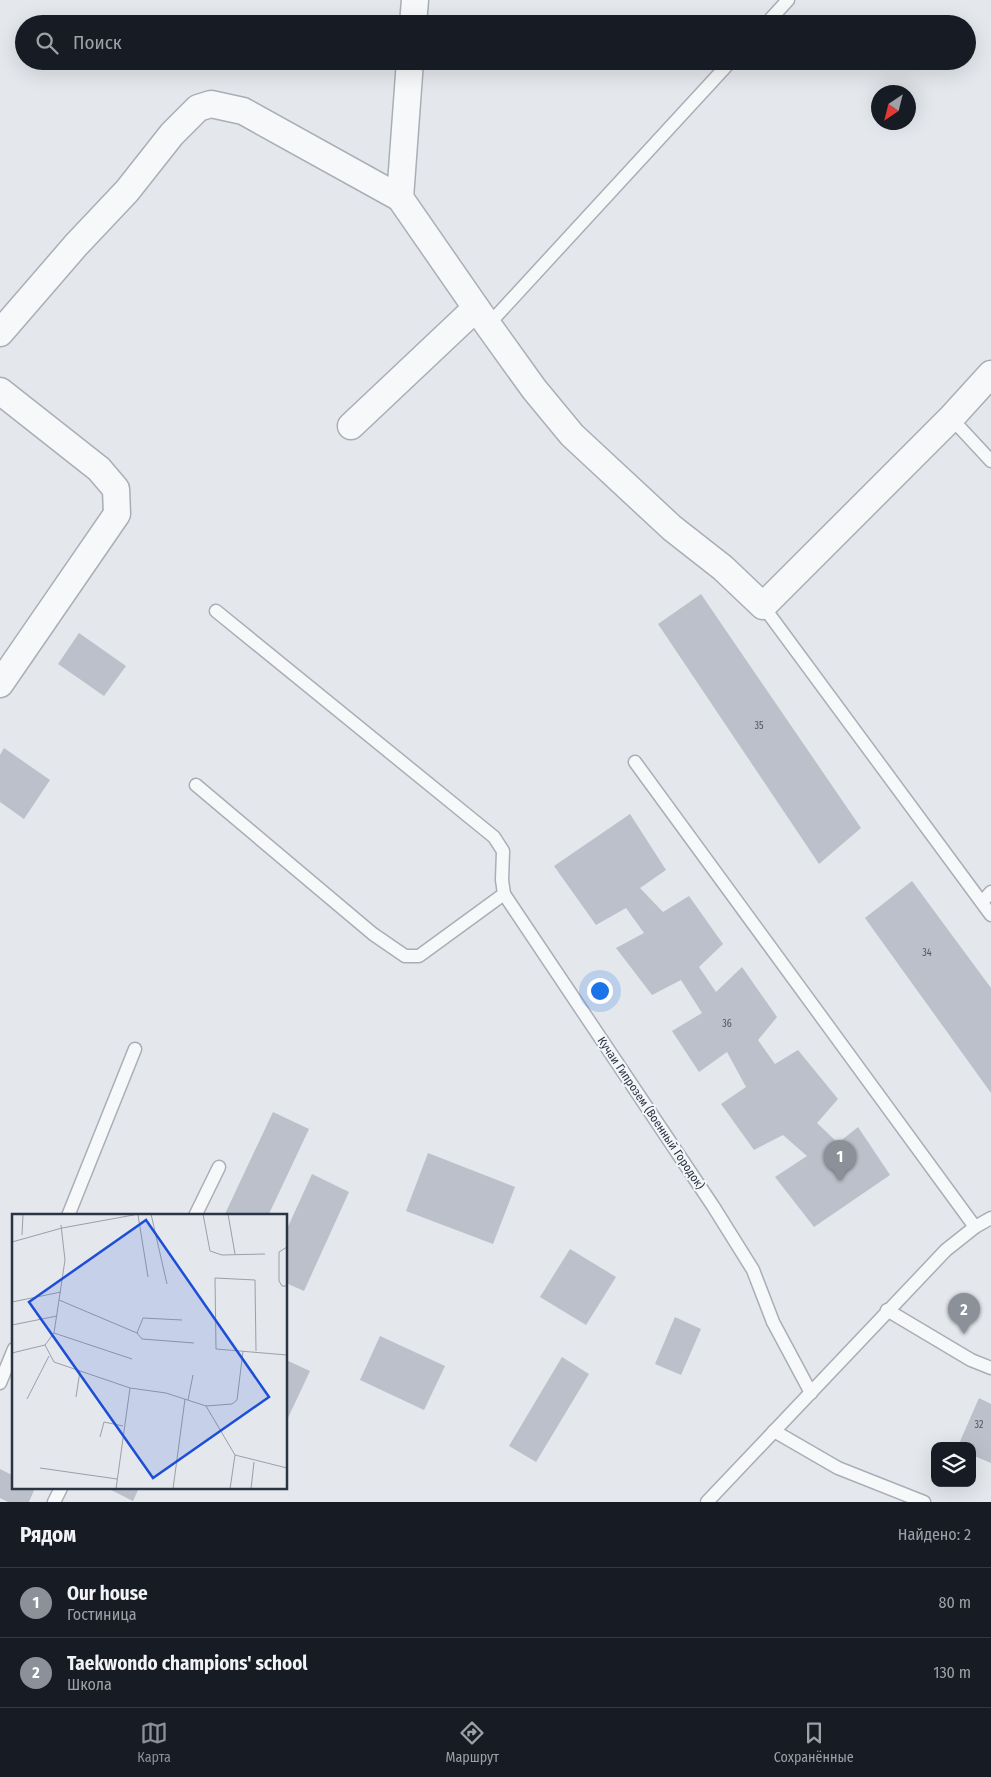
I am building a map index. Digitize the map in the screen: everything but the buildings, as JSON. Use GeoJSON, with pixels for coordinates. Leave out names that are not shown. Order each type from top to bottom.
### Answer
{"type":"FeatureCollection","features":[{"type":"Feature","properties":{"kind":"street"},"geometry":{"type":"LineString","coordinates":[[414,15],[415,0]]}},
{"type":"Feature","properties":{"kind":"street"},"geometry":{"type":"LineString","coordinates":[[400,198],[409,70]]}},
{"type":"Feature","properties":{"kind":"street"},"geometry":{"type":"LineString","coordinates":[[0,333],[76,245],[127,191],[172,134],[198,108],[211,104],[243,111],[400,198],[534,389],[572,435],[672,528],[723,568],[763,606],[951,418],[991,374]]}},
{"type":"Feature","properties":{"kind":"street"},"geometry":{"type":"LineString","coordinates":[[352,426],[482,317]]}},
{"type":"Feature","properties":{"kind":"street"},"geometry":{"type":"LineString","coordinates":[[0,392],[99,468],[116,489],[117,514],[0,684]]}},
{"type":"Feature","properties":{"kind":"lane"},"geometry":{"type":"LineString","coordinates":[[774,15],[788,0]]}},
{"type":"Feature","properties":{"kind":"lane"},"geometry":{"type":"LineString","coordinates":[[482,317],[722,70]]}},
{"type":"Feature","properties":{"kind":"lane"},"geometry":{"type":"LineString","coordinates":[[951,418],[991,461]]}},
{"type":"Feature","properties":{"kind":"lane"},"geometry":{"type":"LineString","coordinates":[[763,606],[991,914]]}},
{"type":"Feature","properties":{"kind":"lane"},"geometry":{"type":"LineString","coordinates":[[196,785],[321,893],[373,934],[405,956],[419,956],[504,894],[502,880],[503,850],[494,837],[216,611]]}},
{"type":"Feature","properties":{"kind":"lane"},"geometry":{"type":"LineString","coordinates":[[635,762],[975,1227]]}},
{"type":"Feature","properties":{"kind":"lane"},"geometry":{"type":"LineString","coordinates":[[982,902],[991,892]]}},
{"type":"Feature","properties":{"kind":"lane","name":"Кучаи Гипрозем (Военный Городок)"},"geometry":{"type":"LineString","coordinates":[[504,894],[718,1214],[753,1270],[773,1322],[811,1393]]}},
{"type":"Feature","properties":{"kind":"lane"},"geometry":{"type":"LineString","coordinates":[[69,1214],[135,1049]]}},
{"type":"Feature","properties":{"kind":"lane"},"geometry":{"type":"LineString","coordinates":[[195,1214],[219,1166]]}},
{"type":"Feature","properties":{"kind":"lane"},"geometry":{"type":"LineString","coordinates":[[707,1502],[887,1310],[946,1250],[975,1227],[991,1218]]}},
{"type":"Feature","properties":{"kind":"lane"},"geometry":{"type":"LineString","coordinates":[[887,1310],[971,1360],[991,1368]]}},
{"type":"Feature","properties":{"kind":"lane"},"geometry":{"type":"LineString","coordinates":[[0,1383],[12,1354]]}},
{"type":"Feature","properties":{"kind":"lane"},"geometry":{"type":"LineString","coordinates":[[774,1431],[838,1468],[924,1502]]}},
{"type":"Feature","properties":{"kind":"lane"},"geometry":{"type":"LineString","coordinates":[[54,1502],[60,1490]]}},
{"type":"Feature","properties":{"kind":"place","name":"Our house"},"geometry":{"type":"Point","coordinates":[840,1181]}},
{"type":"Feature","properties":{"kind":"place","name":"Taekwondo champions' school"},"geometry":{"type":"Point","coordinates":[964,1334]}}]}
